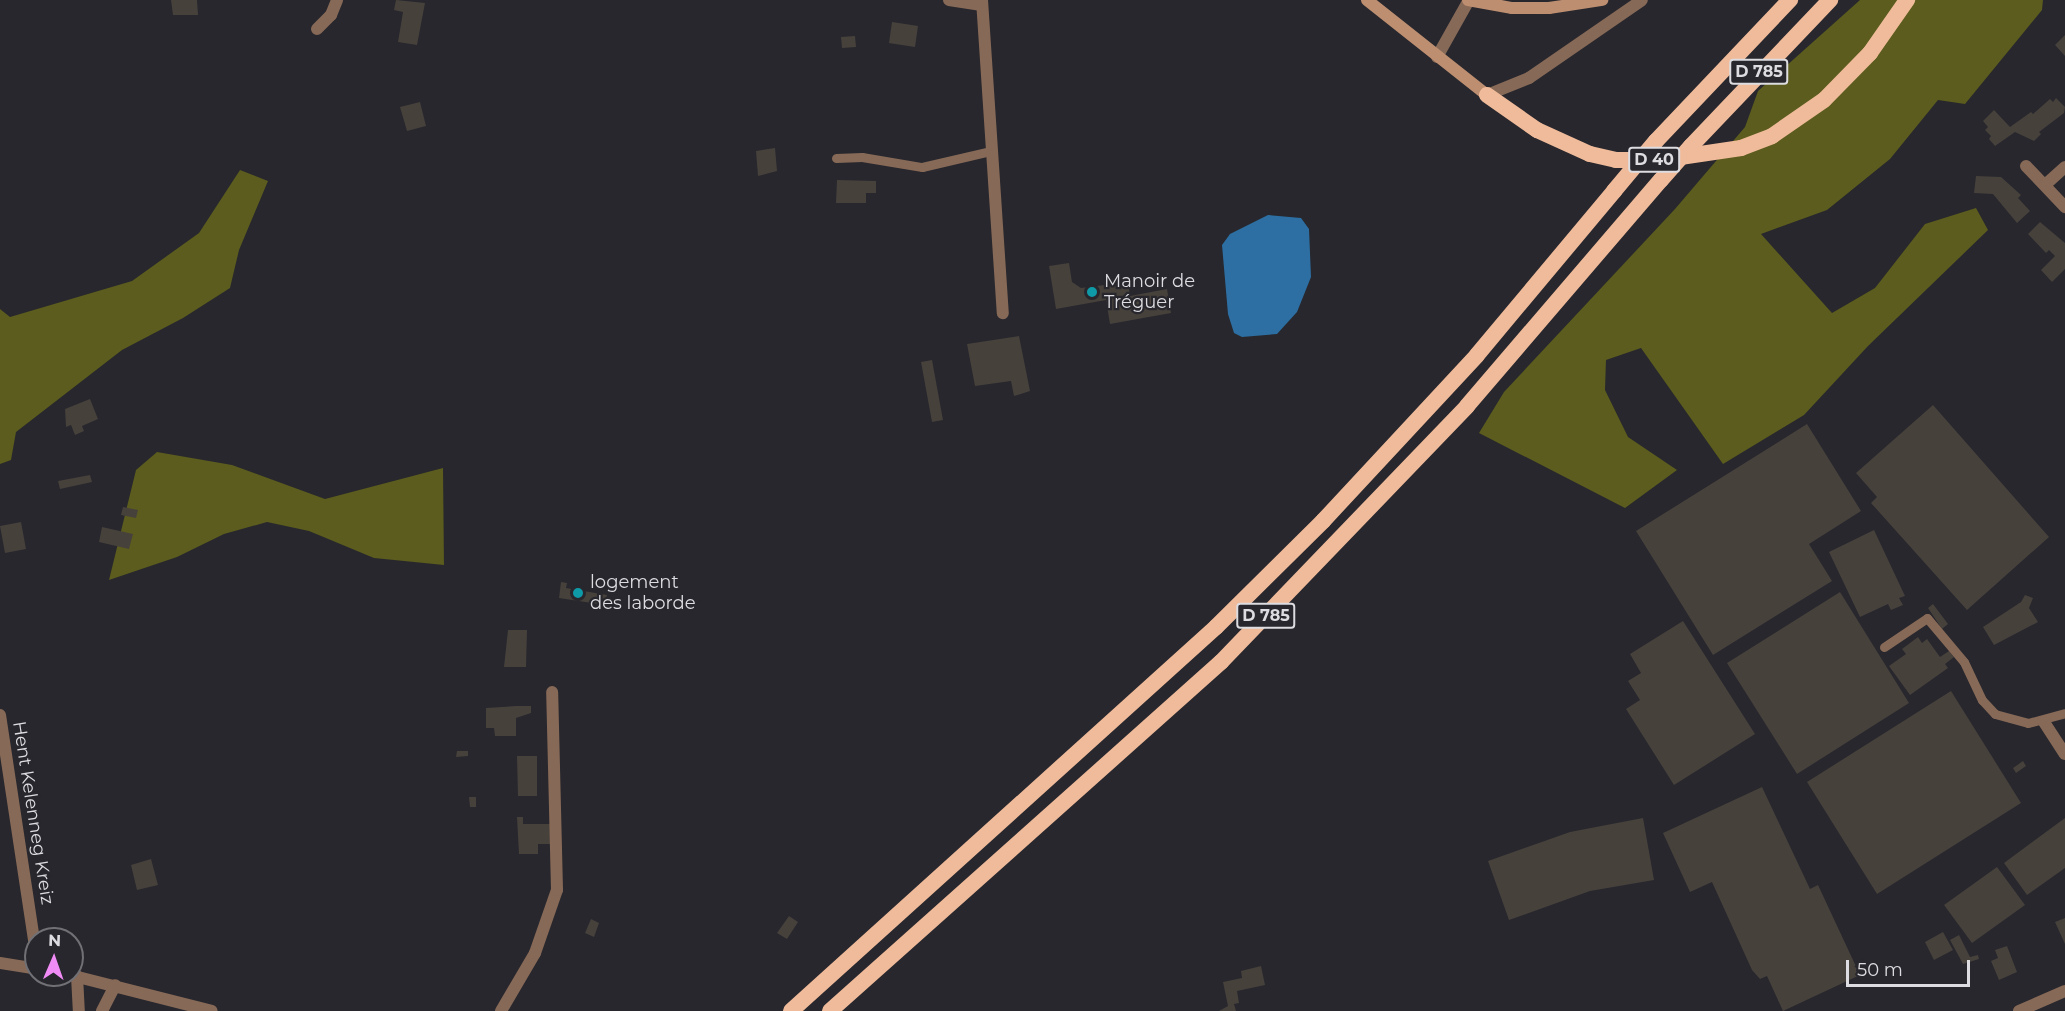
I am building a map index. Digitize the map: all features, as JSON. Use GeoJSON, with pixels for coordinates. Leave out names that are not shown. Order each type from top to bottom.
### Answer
{"type":"FeatureCollection","features":[{"type":"Feature","properties":{"kind":"highway","name":"D 785"},"geometry":{"type":"LineString","coordinates":[[791,1011],[1216,627],[1323,521],[1477,356],[1656,141],[1790,0]]}},
{"type":"Feature","properties":{"kind":"highway","name":"D 785"},"geometry":{"type":"LineString","coordinates":[[830,1011],[1221,662],[1467,406],[1691,146],[1830,0]]}},
{"type":"Feature","properties":{"kind":"highway","name":"D 40"},"geometry":{"type":"LineString","coordinates":[[1487,95],[1537,130],[1590,154],[1616,160],[1660,160],[1742,148],[1772,136],[1824,99],[1870,53],[1907,0]]}},
{"type":"Feature","properties":{"kind":"main road","name":"D 40"},"geometry":{"type":"LineString","coordinates":[[1366,0],[1487,95]]}},
{"type":"Feature","properties":{"kind":"main road"},"geometry":{"type":"LineString","coordinates":[[1469,0],[1512,8],[1549,8],[1602,0]]}},
{"type":"Feature","properties":{"kind":"street"},"geometry":{"type":"LineString","coordinates":[[317,29],[331,15],[337,0]]}},
{"type":"Feature","properties":{"kind":"street"},"geometry":{"type":"LineString","coordinates":[[949,0],[982,3],[1003,313]]}},
{"type":"Feature","properties":{"kind":"street"},"geometry":{"type":"LineString","coordinates":[[1437,57],[1469,0]]}},
{"type":"Feature","properties":{"kind":"street"},"geometry":{"type":"LineString","coordinates":[[1487,95],[1528,78],[1642,0]]}},
{"type":"Feature","properties":{"kind":"street"},"geometry":{"type":"LineString","coordinates":[[2026,166],[2065,207]]}},
{"type":"Feature","properties":{"kind":"street"},"geometry":{"type":"LineString","coordinates":[[2045,186],[2065,167]]}},
{"type":"Feature","properties":{"kind":"street"},"geometry":{"type":"LineString","coordinates":[[501,1011],[535,953],[557,890],[552,692]]}},
{"type":"Feature","properties":{"kind":"street","name":"Hent Kelenneg Kreiz"},"geometry":{"type":"LineString","coordinates":[[0,715],[31,927]]}},
{"type":"Feature","properties":{"kind":"street"},"geometry":{"type":"LineString","coordinates":[[2044,722],[2065,754]]}},
{"type":"Feature","properties":{"kind":"street"},"geometry":{"type":"LineString","coordinates":[[0,963],[24,962]]}},
{"type":"Feature","properties":{"kind":"street"},"geometry":{"type":"LineString","coordinates":[[84,978],[212,1011]]}},
{"type":"Feature","properties":{"kind":"street"},"geometry":{"type":"LineString","coordinates":[[102,1011],[115,985]]}},
{"type":"Feature","properties":{"kind":"street"},"geometry":{"type":"LineString","coordinates":[[75,987],[79,1011]]}},
{"type":"Feature","properties":{"kind":"street"},"geometry":{"type":"LineString","coordinates":[[2019,1011],[2065,991]]}},
{"type":"Feature","properties":{"kind":"lane"},"geometry":{"type":"LineString","coordinates":[[836,158],[862,157],[922,167],[991,152]]}},
{"type":"Feature","properties":{"kind":"lane"},"geometry":{"type":"LineString","coordinates":[[1884,647],[1928,618],[1964,662],[1990,710],[2014,722],[2044,722],[2065,713]]}},
{"type":"Feature","properties":{"kind":"shaded area"},"geometry":{"type":"Polygon","coordinates":[[[1860,0],[2043,0],[2042,10],[1965,104],[1938,100],[1890,159],[1827,210],[1761,234],[1832,313],[1875,288],[1925,224],[1976,208],[1988,230],[1868,346],[1804,415],[1723,464],[1641,348],[1606,360],[1605,390],[1628,437],[1677,470],[1625,508],[1479,433],[1504,392],[1675,209],[1745,127],[1758,91],[1860,0]]]}},
{"type":"Feature","properties":{"kind":"shaded area"},"geometry":{"type":"Polygon","coordinates":[[[240,170],[268,181],[239,250],[230,288],[183,318],[122,350],[16,432],[11,460],[0,464],[0,309],[10,317],[132,281],[199,233],[240,170]]]}},
{"type":"Feature","properties":{"kind":"shaded area"},"geometry":{"type":"Polygon","coordinates":[[[157,452],[232,465],[325,499],[443,468],[444,565],[374,558],[309,531],[267,522],[224,534],[177,557],[109,580],[136,470],[157,452]]]}},
{"type":"Feature","properties":{"kind":"water"},"geometry":{"type":"Polygon","coordinates":[[[1268,215],[1301,218],[1309,229],[1311,277],[1297,312],[1277,334],[1242,337],[1234,333],[1228,314],[1222,245],[1230,234],[1268,215]]]}},
{"type":"Feature","properties":{"kind":"building"},"geometry":{"type":"Polygon","coordinates":[[[171,0],[197,0],[198,15],[173,15],[171,0]]]}},
{"type":"Feature","properties":{"kind":"building"},"geometry":{"type":"Polygon","coordinates":[[[396,0],[425,3],[417,45],[398,42],[403,12],[394,10],[396,0]]]}},
{"type":"Feature","properties":{"kind":"building"},"geometry":{"type":"Polygon","coordinates":[[[892,22],[918,26],[915,47],[889,43],[892,22]]]}},
{"type":"Feature","properties":{"kind":"building"},"geometry":{"type":"Polygon","coordinates":[[[2065,35],[2065,56],[2055,45],[2065,35]]]}},
{"type":"Feature","properties":{"kind":"building"},"geometry":{"type":"Polygon","coordinates":[[[855,36],[856,47],[842,48],[841,37],[855,36]]]}},
{"type":"Feature","properties":{"kind":"building"},"geometry":{"type":"Polygon","coordinates":[[[2056,98],[2065,107],[2064,113],[2039,132],[2041,134],[2034,141],[2015,132],[1995,146],[1989,139],[1991,136],[1985,130],[1988,127],[1983,121],[1994,110],[2010,127],[2031,112],[2033,114],[2050,99],[2053,102],[2056,98]]]}},
{"type":"Feature","properties":{"kind":"building"},"geometry":{"type":"Polygon","coordinates":[[[420,102],[426,126],[407,131],[400,107],[420,102]]]}},
{"type":"Feature","properties":{"kind":"building"},"geometry":{"type":"Polygon","coordinates":[[[775,148],[777,171],[758,176],[756,151],[775,148]]]}},
{"type":"Feature","properties":{"kind":"building"},"geometry":{"type":"Polygon","coordinates":[[[1976,176],[2001,177],[2021,195],[2018,198],[2030,211],[2017,223],[1993,194],[1974,193],[1976,176]]]}},
{"type":"Feature","properties":{"kind":"building"},"geometry":{"type":"Polygon","coordinates":[[[837,180],[876,181],[876,193],[866,193],[866,203],[836,203],[837,180]]]}},
{"type":"Feature","properties":{"kind":"building"},"geometry":{"type":"Polygon","coordinates":[[[2040,222],[2065,243],[2065,269],[2052,282],[2041,270],[2055,256],[2049,250],[2046,253],[2028,234],[2040,222]]]}},
{"type":"Feature","properties":{"kind":"building","name":"Manoir de Tréguer"},"geometry":{"type":"Polygon","coordinates":[[[1069,263],[1072,282],[1081,288],[1128,282],[1130,296],[1167,289],[1171,313],[1110,324],[1106,300],[1056,309],[1049,266],[1069,263]]]}},
{"type":"Feature","properties":{"kind":"building"},"geometry":{"type":"Polygon","coordinates":[[[1019,336],[1030,391],[1014,396],[1011,381],[975,386],[967,344],[1019,336]]]}},
{"type":"Feature","properties":{"kind":"building"},"geometry":{"type":"Polygon","coordinates":[[[932,360],[943,420],[932,422],[921,362],[932,360]]]}},
{"type":"Feature","properties":{"kind":"building"},"geometry":{"type":"Polygon","coordinates":[[[90,399],[98,419],[82,426],[84,431],[75,435],[71,425],[66,427],[65,409],[90,399]]]}},
{"type":"Feature","properties":{"kind":"building"},"geometry":{"type":"Polygon","coordinates":[[[1933,405],[2049,537],[1967,610],[1871,503],[1877,497],[1856,473],[1933,405]]]}},
{"type":"Feature","properties":{"kind":"building"},"geometry":{"type":"Polygon","coordinates":[[[1807,424],[1861,511],[1809,544],[1832,581],[1713,655],[1636,531],[1807,424]]]}},
{"type":"Feature","properties":{"kind":"building"},"geometry":{"type":"Polygon","coordinates":[[[90,475],[92,482],[60,489],[58,481],[90,475]]]}},
{"type":"Feature","properties":{"kind":"building"},"geometry":{"type":"Polygon","coordinates":[[[123,507],[138,510],[136,518],[121,515],[123,507]]]}},
{"type":"Feature","properties":{"kind":"building"},"geometry":{"type":"Polygon","coordinates":[[[21,522],[26,549],[5,553],[0,526],[21,522]]]}},
{"type":"Feature","properties":{"kind":"building"},"geometry":{"type":"Polygon","coordinates":[[[102,527],[133,534],[129,549],[99,542],[102,527]]]}},
{"type":"Feature","properties":{"kind":"building"},"geometry":{"type":"Polygon","coordinates":[[[1874,530],[1905,596],[1899,598],[1903,605],[1891,610],[1888,604],[1860,617],[1829,552],[1874,530]]]}},
{"type":"Feature","properties":{"kind":"building","name":"logement des laborde"},"geometry":{"type":"Polygon","coordinates":[[[561,582],[567,583],[566,588],[607,595],[605,605],[559,598],[561,582]]]}},
{"type":"Feature","properties":{"kind":"building"},"geometry":{"type":"Polygon","coordinates":[[[1840,592],[1909,703],[1797,774],[1727,663],[1840,592]]]}},
{"type":"Feature","properties":{"kind":"building"},"geometry":{"type":"Polygon","coordinates":[[[2025,595],[2033,598],[2029,608],[2038,622],[1994,645],[1983,627],[2021,602],[2025,595]]]}},
{"type":"Feature","properties":{"kind":"building"},"geometry":{"type":"Polygon","coordinates":[[[1933,604],[1948,624],[1942,629],[1928,608],[1933,604]]]}},
{"type":"Feature","properties":{"kind":"building"},"geometry":{"type":"Polygon","coordinates":[[[1683,621],[1755,734],[1674,785],[1626,709],[1640,700],[1628,681],[1641,673],[1630,654],[1683,621]]]}},
{"type":"Feature","properties":{"kind":"building"},"geometry":{"type":"Polygon","coordinates":[[[508,630],[527,630],[526,667],[504,667],[508,630]]]}},
{"type":"Feature","properties":{"kind":"building"},"geometry":{"type":"Polygon","coordinates":[[[1918,637],[1922,643],[1927,639],[1940,657],[1949,651],[1954,657],[1945,664],[1948,668],[1910,695],[1889,666],[1906,654],[1902,649],[1918,637]]]}},
{"type":"Feature","properties":{"kind":"building"},"geometry":{"type":"Polygon","coordinates":[[[1951,691],[2021,803],[1877,894],[1807,782],[1951,691]]]}},
{"type":"Feature","properties":{"kind":"building"},"geometry":{"type":"Polygon","coordinates":[[[531,706],[531,713],[516,718],[516,736],[495,736],[494,728],[486,728],[486,708],[531,706]]]}},
{"type":"Feature","properties":{"kind":"building"},"geometry":{"type":"Polygon","coordinates":[[[457,751],[468,751],[468,756],[456,757],[457,751]]]}},
{"type":"Feature","properties":{"kind":"building"},"geometry":{"type":"Polygon","coordinates":[[[517,756],[537,756],[537,796],[518,796],[517,756]]]}},
{"type":"Feature","properties":{"kind":"building"},"geometry":{"type":"Polygon","coordinates":[[[2023,761],[2026,766],[2016,773],[2013,768],[2023,761]]]}},
{"type":"Feature","properties":{"kind":"building"},"geometry":{"type":"Polygon","coordinates":[[[1762,787],[1810,889],[1818,885],[1860,975],[1783,1011],[1767,976],[1760,979],[1752,970],[1712,882],[1690,892],[1663,833],[1762,787]]]}},
{"type":"Feature","properties":{"kind":"building"},"geometry":{"type":"Polygon","coordinates":[[[469,797],[476,797],[476,807],[470,807],[469,797]]]}},
{"type":"Feature","properties":{"kind":"building"},"geometry":{"type":"Polygon","coordinates":[[[517,817],[523,817],[523,824],[550,824],[550,844],[538,844],[538,854],[519,854],[517,817]]]}},
{"type":"Feature","properties":{"kind":"building"},"geometry":{"type":"Polygon","coordinates":[[[1643,818],[1654,880],[1590,891],[1509,920],[1488,861],[1570,832],[1643,818]]]}},
{"type":"Feature","properties":{"kind":"building"},"geometry":{"type":"Polygon","coordinates":[[[2065,818],[2065,868],[2027,895],[2004,863],[2065,818]]]}},
{"type":"Feature","properties":{"kind":"building"},"geometry":{"type":"Polygon","coordinates":[[[151,859],[158,885],[137,890],[131,865],[151,859]]]}},
{"type":"Feature","properties":{"kind":"building"},"geometry":{"type":"Polygon","coordinates":[[[1997,867],[2025,905],[1972,943],[1944,905],[1997,867]]]}},
{"type":"Feature","properties":{"kind":"building"},"geometry":{"type":"Polygon","coordinates":[[[789,916],[798,922],[787,939],[777,933],[789,916]]]}},
{"type":"Feature","properties":{"kind":"building"},"geometry":{"type":"Polygon","coordinates":[[[2065,918],[2065,944],[2055,922],[2065,918]]]}},
{"type":"Feature","properties":{"kind":"building"},"geometry":{"type":"Polygon","coordinates":[[[591,919],[599,923],[594,937],[585,933],[591,919]]]}},
{"type":"Feature","properties":{"kind":"building"},"geometry":{"type":"Polygon","coordinates":[[[1943,932],[1953,950],[1934,960],[1925,942],[1943,932]]]}},
{"type":"Feature","properties":{"kind":"building"},"geometry":{"type":"Polygon","coordinates":[[[1959,935],[1970,957],[1978,955],[1979,959],[1963,964],[1950,940],[1959,935]]]}},
{"type":"Feature","properties":{"kind":"building"},"geometry":{"type":"Polygon","coordinates":[[[2007,946],[2017,972],[1999,980],[1991,961],[1998,958],[1995,950],[2007,946]]]}},
{"type":"Feature","properties":{"kind":"building"},"geometry":{"type":"Polygon","coordinates":[[[1261,966],[1265,985],[1237,991],[1239,1003],[1234,1004],[1236,1011],[1219,1011],[1228,1006],[1223,982],[1242,978],[1241,971],[1261,966]]]}},
{"type":"Feature","properties":{"kind":"place","name":"Manoir de Tréguer"},"geometry":{"type":"Point","coordinates":[1092,292]}},
{"type":"Feature","properties":{"kind":"place","name":"logement des laborde"},"geometry":{"type":"Point","coordinates":[578,593]}}]}
